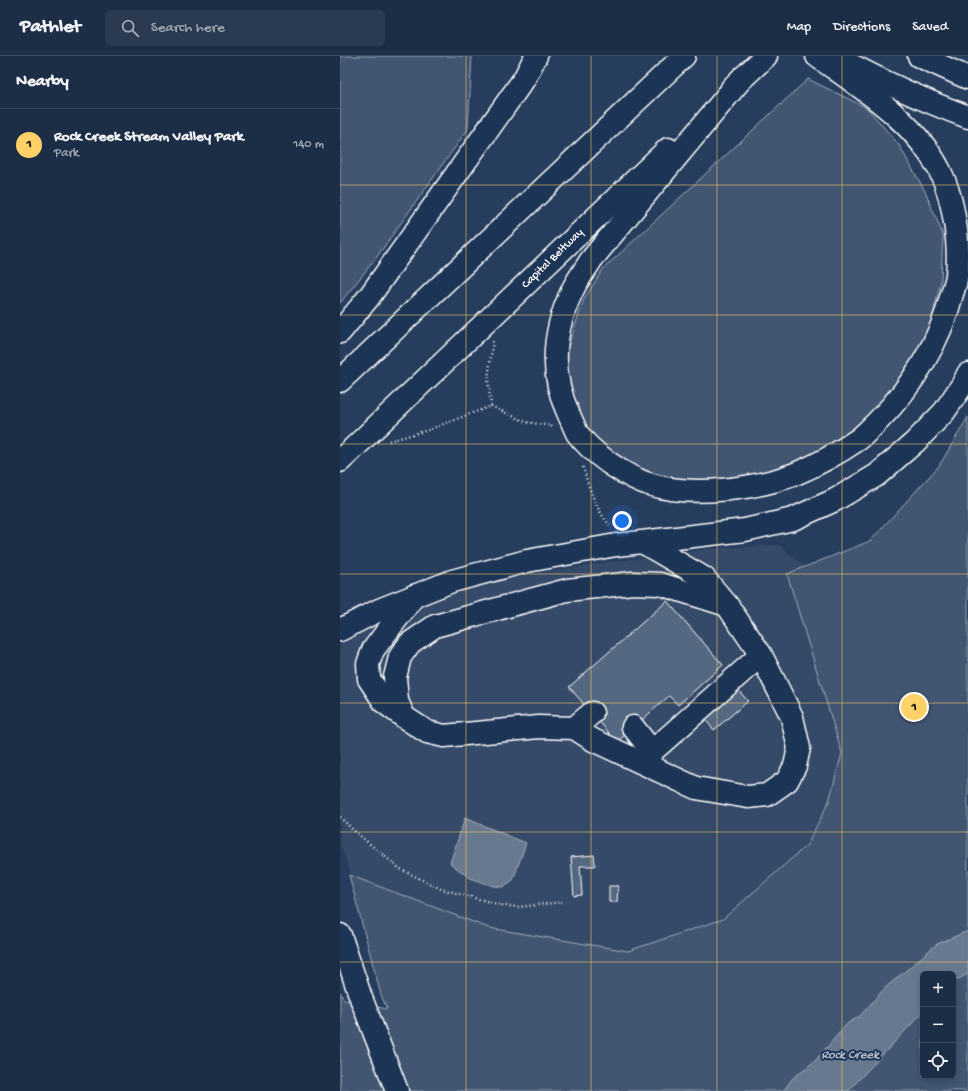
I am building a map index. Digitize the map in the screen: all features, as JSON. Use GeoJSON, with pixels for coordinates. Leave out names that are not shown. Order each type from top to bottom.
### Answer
{"type":"FeatureCollection","features":[{"type":"Feature","properties":{"kind":"main road"},"geometry":{"type":"LineString","coordinates":[[340,332],[369,297],[519,85],[536,56]]}},
{"type":"Feature","properties":{"kind":"main road"},"geometry":{"type":"LineString","coordinates":[[340,381],[684,56]]}},
{"type":"Feature","properties":{"kind":"main road","name":"Capital Beltway"},"geometry":{"type":"LineString","coordinates":[[340,461],[766,56]]}},
{"type":"Feature","properties":{"kind":"main road"},"geometry":{"type":"LineString","coordinates":[[742,78],[591,260],[573,289],[562,318],[556,348],[556,374],[564,403],[578,433],[598,454],[621,471],[652,485],[686,491],[720,490],[757,485],[795,474],[827,459],[861,438],[888,411],[911,382],[931,349],[947,314],[957,277],[958,240],[950,201],[940,171],[922,143],[900,120],[876,99],[817,56]]}},
{"type":"Feature","properties":{"kind":"main road"},"geometry":{"type":"LineString","coordinates":[[834,56],[857,69],[926,101],[968,117]]}},
{"type":"Feature","properties":{"kind":"main road"},"geometry":{"type":"LineString","coordinates":[[919,56],[968,78]]}},
{"type":"Feature","properties":{"kind":"main road"},"geometry":{"type":"LineString","coordinates":[[340,630],[379,610],[452,581],[527,561],[616,545],[644,543],[746,530],[793,519],[835,500],[877,476],[915,442],[944,412],[968,374]]}},
{"type":"Feature","properties":{"kind":"main road"},"geometry":{"type":"LineString","coordinates":[[414,596],[373,650],[368,664],[369,679],[385,703],[428,732],[444,736],[539,727],[574,728],[593,740],[646,756],[696,788],[748,797],[767,795],[787,781],[795,766],[799,748],[792,717],[761,654],[727,605],[704,578],[644,543]]}},
{"type":"Feature","properties":{"kind":"main road"},"geometry":{"type":"LineString","coordinates":[[404,717],[397,701],[395,677],[400,657],[410,643],[435,626],[567,590],[632,583],[660,584],[727,605]]}},
{"type":"Feature","properties":{"kind":"main road"},"geometry":{"type":"LineString","coordinates":[[646,756],[761,654]]}},
{"type":"Feature","properties":{"kind":"main road"},"geometry":{"type":"LineString","coordinates":[[574,728],[592,713]]}},
{"type":"Feature","properties":{"kind":"main road"},"geometry":{"type":"LineString","coordinates":[[633,727],[646,756]]}},
{"type":"Feature","properties":{"kind":"main road"},"geometry":{"type":"LineString","coordinates":[[340,935],[361,998],[397,1091]]}},
{"type":"Feature","properties":{"kind":"path"},"geometry":{"type":"LineString","coordinates":[[491,406],[488,379],[497,312]]}},
{"type":"Feature","properties":{"kind":"path"},"geometry":{"type":"LineString","coordinates":[[384,443],[428,430],[491,406],[526,422],[551,426],[555,430]]}},
{"type":"Feature","properties":{"kind":"path"},"geometry":{"type":"LineString","coordinates":[[581,461],[588,486],[603,518],[612,528],[616,545]]}},
{"type":"Feature","properties":{"kind":"path"},"geometry":{"type":"LineString","coordinates":[[340,817],[400,869],[441,889],[505,906],[519,907],[562,902]]}},
{"type":"Feature","properties":{"kind":"shaded area"},"geometry":{"type":"Polygon","coordinates":[[[340,56],[472,56],[468,129],[376,258],[340,303],[340,56]]]}},
{"type":"Feature","properties":{"kind":"shaded area"},"geometry":{"type":"Polygon","coordinates":[[[808,79],[867,108],[899,145],[925,191],[943,235],[941,281],[929,330],[903,385],[862,429],[811,461],[745,481],[680,484],[634,469],[589,435],[566,387],[567,350],[584,299],[603,269],[808,79]]]}},
{"type":"Feature","properties":{"kind":"shaded area"},"geometry":{"type":"Polygon","coordinates":[[[968,417],[968,1091],[340,1091],[340,992],[344,1000],[387,1009],[381,995],[349,875],[489,928],[628,951],[723,919],[807,845],[829,801],[842,753],[787,574],[870,541],[939,466],[968,417]]]}},
{"type":"Feature","properties":{"kind":"shaded area"},"geometry":{"type":"Polygon","coordinates":[[[779,545],[825,582],[867,804],[720,952],[388,976],[340,844],[340,644],[383,620],[440,597],[499,579],[602,563],[718,548],[779,545]]]}},
{"type":"Feature","properties":{"kind":"water"},"geometry":{"type":"Polygon","coordinates":[[[465,818],[526,843],[513,880],[503,887],[493,886],[470,878],[450,863],[465,818]]]}},
{"type":"Feature","properties":{"kind":"water","name":"Rock Creek"},"geometry":{"type":"Polygon","coordinates":[[[968,931],[968,974],[956,980],[956,971],[920,971],[920,1015],[848,1091],[783,1091],[793,1078],[816,1060],[847,1024],[860,1016],[884,989],[937,944],[968,931]]]}},
{"type":"Feature","properties":{"kind":"building"},"geometry":{"type":"Polygon","coordinates":[[[667,601],[723,665],[678,705],[669,696],[617,742],[569,687],[667,601]]]}},
{"type":"Feature","properties":{"kind":"building"},"geometry":{"type":"Polygon","coordinates":[[[736,688],[748,701],[714,730],[703,717],[736,688]]]}},
{"type":"Feature","properties":{"kind":"building"},"geometry":{"type":"Polygon","coordinates":[[[594,855],[595,866],[580,866],[582,895],[574,896],[571,857],[594,855]]]}},
{"type":"Feature","properties":{"kind":"building"},"geometry":{"type":"Polygon","coordinates":[[[609,886],[618,886],[617,902],[609,902],[609,886]]]}},
{"type":"Feature","properties":{"kind":"place","name":"Rock Creek Stream Valley Park"},"geometry":{"type":"Point","coordinates":[914,707]}}]}
